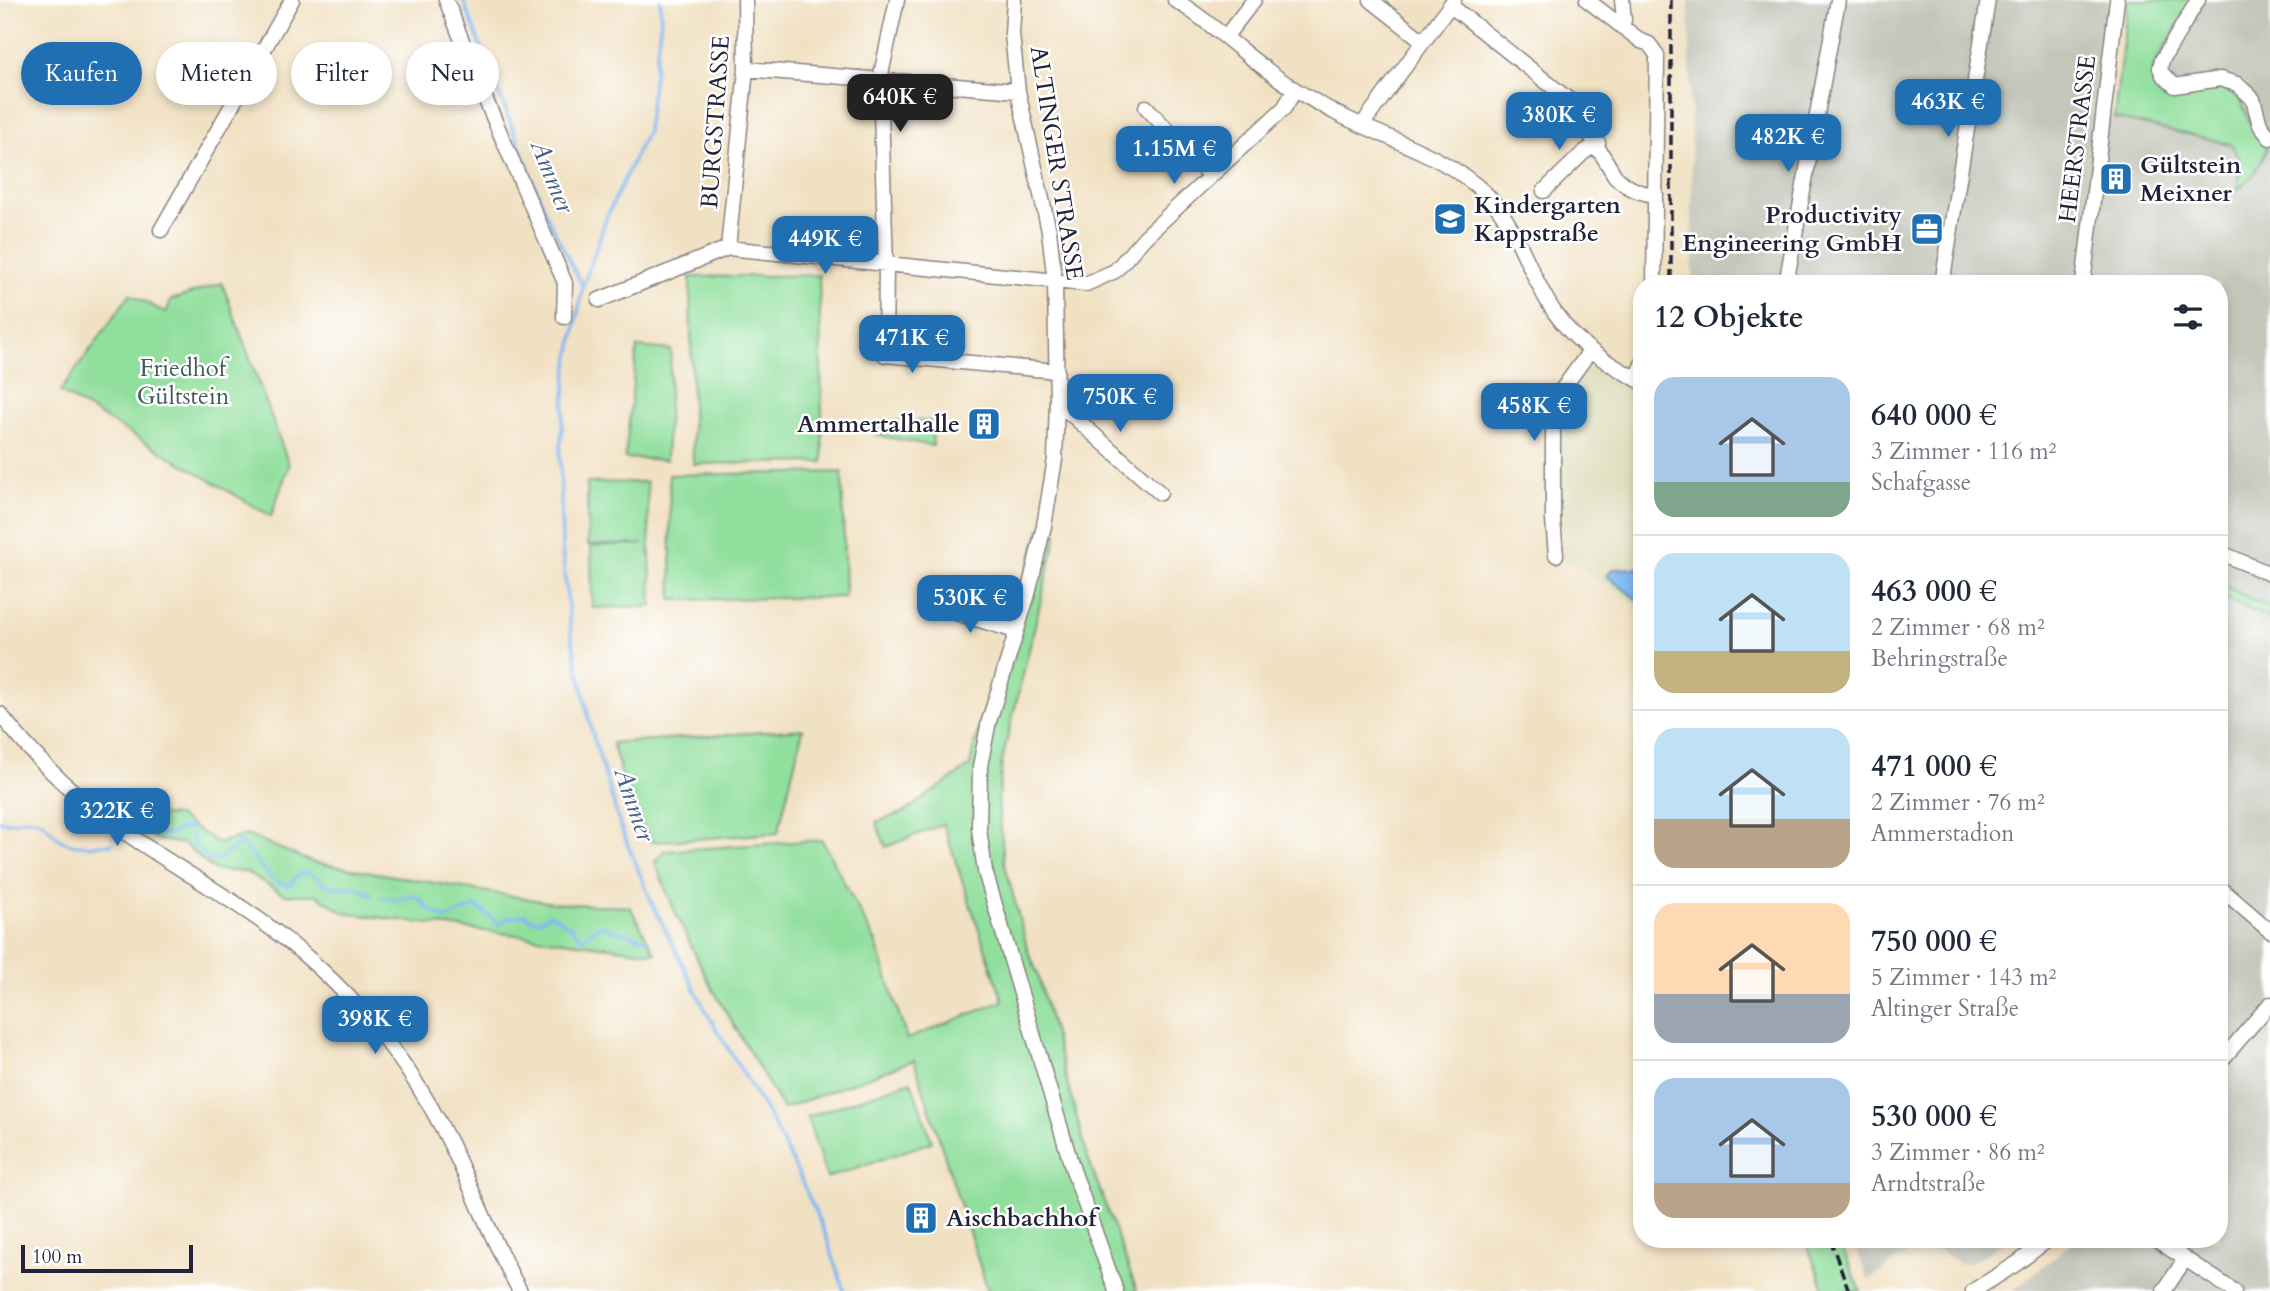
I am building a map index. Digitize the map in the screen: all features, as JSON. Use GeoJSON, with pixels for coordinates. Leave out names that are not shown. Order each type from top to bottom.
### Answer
{"type":"FeatureCollection","features":[{"type":"Feature","properties":{"kind":"street"},"geometry":{"type":"LineString","coordinates":[[161,230],[292,0]]}},
{"type":"Feature","properties":{"kind":"street"},"geometry":{"type":"LineString","coordinates":[[446,0],[481,89],[565,283],[564,317]]}},
{"type":"Feature","properties":{"kind":"street","name":"BURGSTRASSE"},"geometry":{"type":"LineString","coordinates":[[728,248],[746,69],[745,0]]}},
{"type":"Feature","properties":{"kind":"street"},"geometry":{"type":"LineString","coordinates":[[897,0],[880,79],[886,266],[885,355],[1057,371]]}},
{"type":"Feature","properties":{"kind":"street","name":"ALTINGER STRASSE"},"geometry":{"type":"LineString","coordinates":[[1014,0],[1013,34],[1018,91],[1049,231],[1055,282],[1055,459],[1044,526],[1028,594],[989,721],[980,766],[977,808],[981,848],[992,895],[1073,1170],[1116,1291]]}},
{"type":"Feature","properties":{"kind":"street"},"geometry":{"type":"LineString","coordinates":[[1175,0],[1296,90],[1336,114],[1446,164],[1485,194],[1499,209],[1554,312],[1590,351],[1633,377]]}},
{"type":"Feature","properties":{"kind":"street"},"geometry":{"type":"LineString","coordinates":[[1226,36],[1254,0]]}},
{"type":"Feature","properties":{"kind":"street"},"geometry":{"type":"LineString","coordinates":[[1371,0],[1423,41]]}},
{"type":"Feature","properties":{"kind":"street"},"geometry":{"type":"LineString","coordinates":[[1587,0],[1641,41],[1649,44],[1657,55],[1654,275]]}},
{"type":"Feature","properties":{"kind":"street"},"geometry":{"type":"LineString","coordinates":[[1622,0],[1622,27]]}},
{"type":"Feature","properties":{"kind":"street"},"geometry":{"type":"LineString","coordinates":[[1788,275],[1838,0]]}},
{"type":"Feature","properties":{"kind":"street"},"geometry":{"type":"LineString","coordinates":[[1943,275],[1988,0]]}},
{"type":"Feature","properties":{"kind":"street","name":"HEERSTRASSE"},"geometry":{"type":"LineString","coordinates":[[2084,275],[2117,0]]}},
{"type":"Feature","properties":{"kind":"street"},"geometry":{"type":"LineString","coordinates":[[2198,0],[2162,60],[2160,68],[2163,75],[2175,86],[2220,79],[2237,84],[2253,99],[2260,125],[2270,138]]}},
{"type":"Feature","properties":{"kind":"street"},"geometry":{"type":"LineString","coordinates":[[1362,125],[1452,2],[1569,100],[1598,143],[1615,176],[1624,185],[1656,195]]}},
{"type":"Feature","properties":{"kind":"street"},"geometry":{"type":"LineString","coordinates":[[746,69],[1018,91]]}},
{"type":"Feature","properties":{"kind":"street"},"geometry":{"type":"LineString","coordinates":[[599,300],[728,248],[1086,285],[1115,271],[1145,237],[1284,108],[1296,90]]}},
{"type":"Feature","properties":{"kind":"street"},"geometry":{"type":"LineString","coordinates":[[1146,107],[1210,176]]}},
{"type":"Feature","properties":{"kind":"street"},"geometry":{"type":"LineString","coordinates":[[1544,191],[1583,153],[1598,143]]}},
{"type":"Feature","properties":{"kind":"street"},"geometry":{"type":"LineString","coordinates":[[1556,555],[1553,520],[1553,411],[1561,391],[1590,351]]}},
{"type":"Feature","properties":{"kind":"street"},"geometry":{"type":"LineString","coordinates":[[1057,402],[1160,493]]}},
{"type":"Feature","properties":{"kind":"street"},"geometry":{"type":"LineString","coordinates":[[2228,556],[2270,574]]}},
{"type":"Feature","properties":{"kind":"street"},"geometry":{"type":"LineString","coordinates":[[933,606],[1016,631]]}},
{"type":"Feature","properties":{"kind":"street"},"geometry":{"type":"LineString","coordinates":[[0,714],[40,761],[91,807],[128,835],[228,896],[269,925],[316,965],[359,1008],[396,1054],[430,1106],[520,1291]]}},
{"type":"Feature","properties":{"kind":"street"},"geometry":{"type":"LineString","coordinates":[[2228,895],[2270,931]]}},
{"type":"Feature","properties":{"kind":"street"},"geometry":{"type":"LineString","coordinates":[[2228,1053],[2270,1004]]}},
{"type":"Feature","properties":{"kind":"street"},"geometry":{"type":"LineString","coordinates":[[1973,1291],[2037,1248]]}},
{"type":"Feature","properties":{"kind":"street"},"geometry":{"type":"LineString","coordinates":[[2168,1248],[2234,1291]]}},
{"type":"Feature","properties":{"kind":"street"},"geometry":{"type":"LineString","coordinates":[[2164,1291],[2185,1259]]}},
{"type":"Feature","properties":{"kind":"shaded area"},"geometry":{"type":"Polygon","coordinates":[[[1689,0],[2109,0],[2094,115],[2230,144],[2239,157],[2239,188],[2255,175],[2267,149],[2249,122],[2241,99],[2175,92],[2153,68],[2192,0],[2270,0],[2270,1291],[2012,1291],[2066,1248],[2228,1248],[2228,275],[1693,275],[1689,0]]]}},
{"type":"Feature","properties":{"kind":"shaded area"},"geometry":{"type":"Polygon","coordinates":[[[1594,369],[1633,386],[1633,605],[1562,557],[1560,414],[1568,390],[1585,370],[1594,369]]]}},
{"type":"Feature","properties":{"kind":"shaded area"},"geometry":{"type":"Polygon","coordinates":[[[1856,1248],[1995,1248],[1971,1263],[1958,1263],[1937,1249],[1911,1250],[1868,1280],[1856,1248]]]}},
{"type":"Feature","properties":{"kind":"green space"},"geometry":{"type":"Polygon","coordinates":[[[2128,0],[2192,0],[2153,68],[2175,92],[2223,88],[2241,99],[2249,122],[2267,149],[2253,176],[2238,189],[2239,157],[2230,144],[2114,118],[2128,0]]]}},
{"type":"Feature","properties":{"kind":"green space"},"geometry":{"type":"Polygon","coordinates":[[[819,275],[823,462],[693,464],[690,277],[819,275]]]}},
{"type":"Feature","properties":{"kind":"green space","name":"Friedhof Gültstein"},"geometry":{"type":"Polygon","coordinates":[[[222,283],[289,465],[271,516],[60,392],[130,294],[166,313],[171,300],[222,283]]]}},
{"type":"Feature","properties":{"kind":"green space"},"geometry":{"type":"Polygon","coordinates":[[[637,347],[671,350],[666,460],[625,458],[637,347]]]}},
{"type":"Feature","properties":{"kind":"green space"},"geometry":{"type":"Polygon","coordinates":[[[883,421],[931,421],[933,446],[876,435],[877,428],[883,421]]]}},
{"type":"Feature","properties":{"kind":"green space"},"geometry":{"type":"Polygon","coordinates":[[[842,472],[845,597],[672,600],[669,475],[842,472]]]}},
{"type":"Feature","properties":{"kind":"green space"},"geometry":{"type":"Polygon","coordinates":[[[647,482],[652,606],[592,608],[591,546],[644,544],[588,545],[587,483],[647,482]]]}},
{"type":"Feature","properties":{"kind":"green space"},"geometry":{"type":"Polygon","coordinates":[[[1040,528],[1057,534],[1002,761],[998,804],[1004,861],[1087,1155],[1137,1291],[988,1291],[914,1060],[783,1109],[708,981],[655,862],[664,851],[822,840],[876,943],[907,1039],[1003,1001],[943,824],[886,847],[876,822],[904,812],[970,766],[975,741],[1040,528]]]}},
{"type":"Feature","properties":{"kind":"green space"},"geometry":{"type":"Polygon","coordinates":[[[2228,587],[2270,608],[2270,619],[2228,599],[2228,587]]]}},
{"type":"Feature","properties":{"kind":"green space"},"geometry":{"type":"Polygon","coordinates":[[[803,729],[778,833],[651,842],[631,805],[612,743],[803,729]]]}},
{"type":"Feature","properties":{"kind":"green space"},"geometry":{"type":"Polygon","coordinates":[[[163,815],[177,816],[218,843],[247,835],[312,862],[553,903],[630,907],[655,953],[345,913],[316,895],[285,895],[246,872],[214,870],[184,844],[158,840],[137,826],[163,815]]]}},
{"type":"Feature","properties":{"kind":"green space"},"geometry":{"type":"Polygon","coordinates":[[[911,1081],[932,1142],[827,1178],[807,1117],[911,1081]]]}},
{"type":"Feature","properties":{"kind":"green space"},"geometry":{"type":"Polygon","coordinates":[[[1808,1248],[1842,1248],[1861,1291],[1825,1291],[1808,1248]]]}},
{"type":"Feature","properties":{"kind":"water"},"geometry":{"type":"Polygon","coordinates":[[[1633,568],[1633,597],[1607,576],[1612,569],[1633,568]]]}},
{"type":"Feature","properties":{"kind":"waterway","name":"Ammer"},"geometry":{"type":"LineString","coordinates":[[463,0],[548,219],[582,285]]}},
{"type":"Feature","properties":{"kind":"waterway","name":"Ammer"},"geometry":{"type":"LineString","coordinates":[[660,0],[661,19],[647,131],[607,216],[583,286],[567,373],[560,451],[562,549],[571,634],[591,729],[621,828],[652,903],[707,1013],[770,1118],[799,1175],[826,1236],[844,1291]]}},
{"type":"Feature","properties":{"kind":"waterway"},"geometry":{"type":"LineString","coordinates":[[0,821],[38,820],[69,844],[112,844]]}},
{"type":"Feature","properties":{"kind":"waterway"},"geometry":{"type":"LineString","coordinates":[[152,834],[170,835],[183,828],[191,829],[194,845],[212,860],[223,857],[239,843],[268,875],[282,884],[290,885],[298,875],[306,873],[328,885],[360,889],[372,895]]}},
{"type":"Feature","properties":{"kind":"waterway"},"geometry":{"type":"LineString","coordinates":[[381,898],[419,898],[429,909],[446,919],[476,906],[499,924],[507,918],[525,915],[532,920],[541,920],[551,914],[580,937],[600,926],[645,939]]}},
{"type":"Feature","properties":{"kind":"railway"},"geometry":{"type":"LineString","coordinates":[[1671,0],[1671,275]]}},
{"type":"Feature","properties":{"kind":"railway"},"geometry":{"type":"LineString","coordinates":[[1833,1248],[1849,1291]]}},
{"type":"Feature","properties":{"kind":"place","name":"Gültstein Meixner"},"geometry":{"type":"Point","coordinates":[2116,179]}},
{"type":"Feature","properties":{"kind":"place","name":"Kindergarten Kappstraße"},"geometry":{"type":"Point","coordinates":[1450,219]}},
{"type":"Feature","properties":{"kind":"place","name":"Productivity Engineering GmbH"},"geometry":{"type":"Point","coordinates":[1927,229]}},
{"type":"Feature","properties":{"kind":"place","name":"Ammertalhalle"},"geometry":{"type":"Point","coordinates":[984,424]}},
{"type":"Feature","properties":{"kind":"place","name":"Aischbachhof"},"geometry":{"type":"Point","coordinates":[921,1218]}}]}
